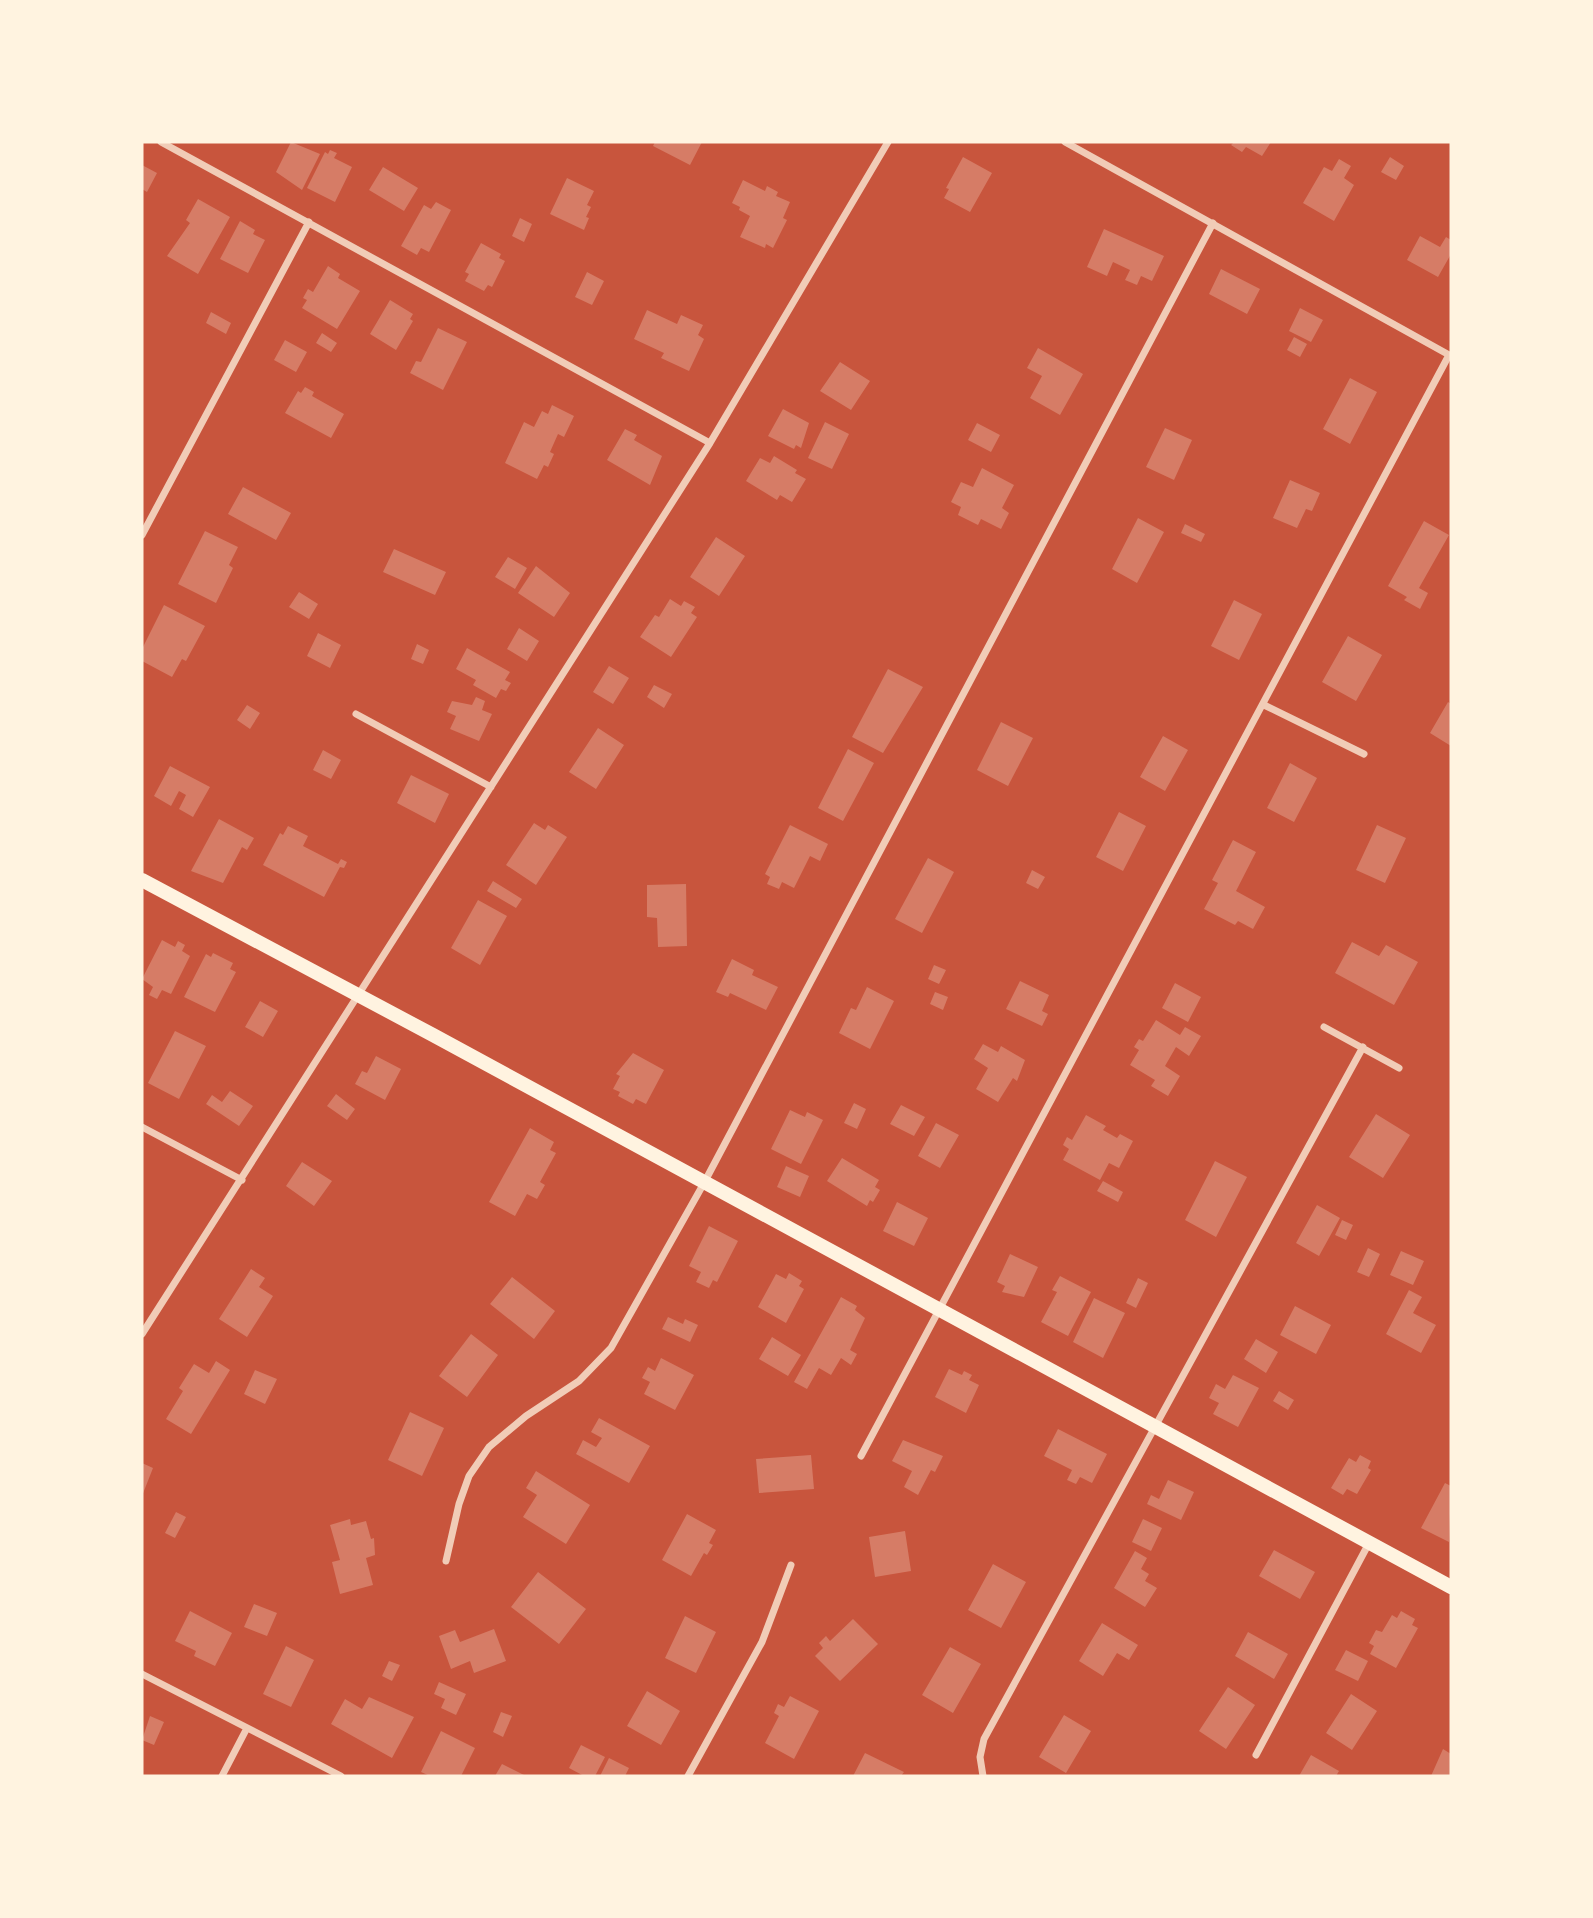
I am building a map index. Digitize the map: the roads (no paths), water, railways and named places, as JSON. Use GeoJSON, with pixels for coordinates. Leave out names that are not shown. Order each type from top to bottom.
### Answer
{"type":"FeatureCollection","features":[{"type":"Feature","properties":{"kind":"main road"},"geometry":{"type":"LineString","coordinates":[[142,880],[1451,1587]]}},
{"type":"Feature","properties":{"kind":"street"},"geometry":{"type":"LineString","coordinates":[[161,142],[710,443]]}},
{"type":"Feature","properties":{"kind":"street"},"geometry":{"type":"LineString","coordinates":[[142,1334],[710,443],[888,142]]}},
{"type":"Feature","properties":{"kind":"street"},"geometry":{"type":"LineString","coordinates":[[861,1456],[1450,356],[1065,142]]}},
{"type":"Feature","properties":{"kind":"street"},"geometry":{"type":"LineString","coordinates":[[142,535],[309,222]]}},
{"type":"Feature","properties":{"kind":"street"},"geometry":{"type":"LineString","coordinates":[[446,1561],[458,1504],[469,1476],[489,1447],[526,1416],[579,1381],[611,1348],[704,1183],[1213,223]]}},
{"type":"Feature","properties":{"kind":"street"},"geometry":{"type":"LineString","coordinates":[[1264,705],[1364,754]]}},
{"type":"Feature","properties":{"kind":"street"},"geometry":{"type":"LineString","coordinates":[[356,714],[491,786]]}},
{"type":"Feature","properties":{"kind":"street"},"geometry":{"type":"LineString","coordinates":[[1324,1027],[1399,1068]]}},
{"type":"Feature","properties":{"kind":"street"},"geometry":{"type":"LineString","coordinates":[[984,1776],[981,1765],[984,1739],[1363,1047]]}},
{"type":"Feature","properties":{"kind":"street"},"geometry":{"type":"LineString","coordinates":[[142,1127],[242,1180]]}},
{"type":"Feature","properties":{"kind":"street"},"geometry":{"type":"LineString","coordinates":[[1256,1755],[1369,1543]]}},
{"type":"Feature","properties":{"kind":"street"},"geometry":{"type":"LineString","coordinates":[[688,1776],[762,1643],[791,1565]]}},
{"type":"Feature","properties":{"kind":"street"},"geometry":{"type":"LineString","coordinates":[[142,1674],[341,1776]]}},
{"type":"Feature","properties":{"kind":"street"},"geometry":{"type":"LineString","coordinates":[[222,1776],[247,1728]]}}]}
